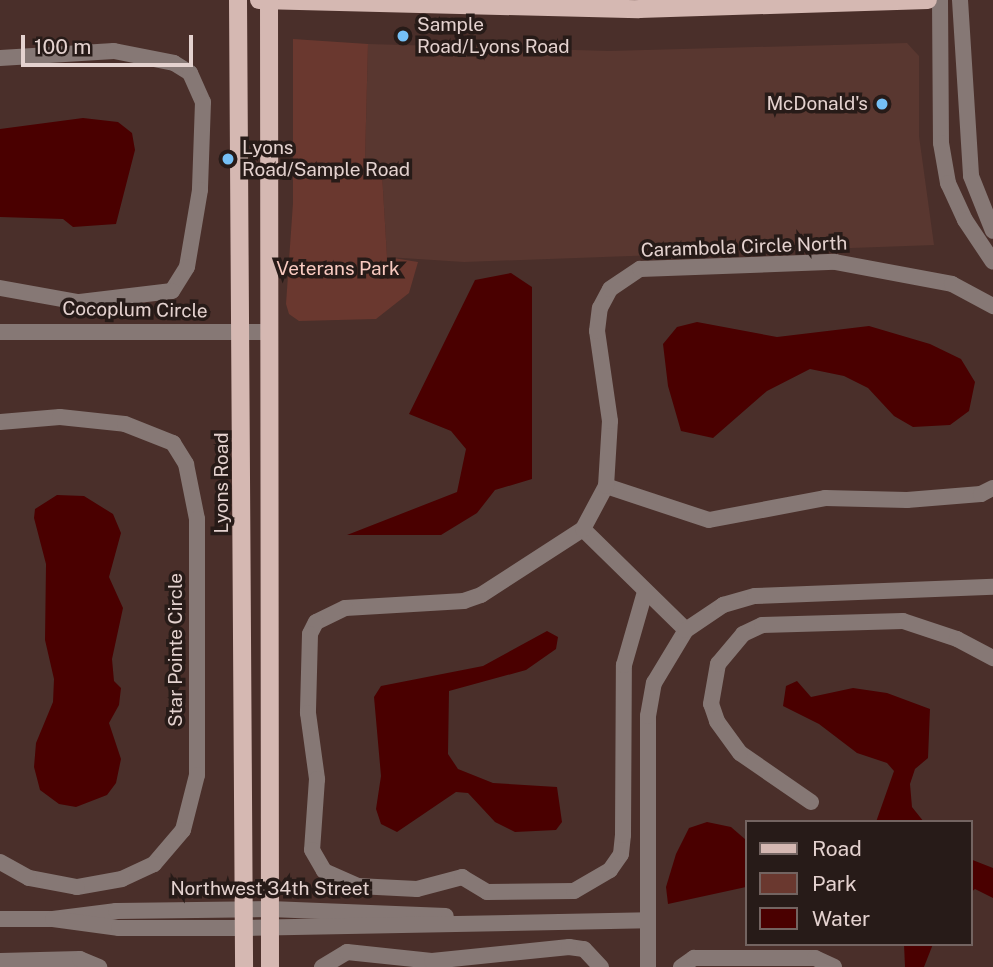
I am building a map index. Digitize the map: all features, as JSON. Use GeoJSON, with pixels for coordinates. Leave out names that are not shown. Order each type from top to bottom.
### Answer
{"type":"FeatureCollection","features":[{"type":"Feature","properties":{"kind":"main road","name":"Lyons Road"},"geometry":{"type":"LineString","coordinates":[[238,0],[243,332],[244,967]]}},
{"type":"Feature","properties":{"kind":"main road"},"geometry":{"type":"LineString","coordinates":[[259,0],[639,9],[928,0]]}},
{"type":"Feature","properties":{"kind":"main road"},"geometry":{"type":"LineString","coordinates":[[269,0],[270,967]]}},
{"type":"Feature","properties":{"kind":"street"},"geometry":{"type":"LineString","coordinates":[[940,0],[941,143],[948,183],[965,220],[993,262]]}},
{"type":"Feature","properties":{"kind":"street"},"geometry":{"type":"LineString","coordinates":[[960,0],[970,165],[993,231]]}},
{"type":"Feature","properties":{"kind":"street","name":"Cocoplum Circle"},"geometry":{"type":"LineString","coordinates":[[0,58],[114,51],[174,63],[190,73],[203,102],[200,191],[187,267],[172,291],[78,302],[0,288]]}},
{"type":"Feature","properties":{"kind":"street","name":"Carambola Circle North"},"geometry":{"type":"LineString","coordinates":[[583,529],[606,486],[610,421],[597,331],[600,308],[610,289],[627,275],[640,269],[835,262],[952,284],[993,306]]}},
{"type":"Feature","properties":{"kind":"street","name":"Cocoplum Circle"},"geometry":{"type":"LineString","coordinates":[[0,332],[270,332]]}},
{"type":"Feature","properties":{"kind":"street","name":"Star Pointe Circle"},"geometry":{"type":"LineString","coordinates":[[0,422],[60,417],[125,424],[173,443],[186,464],[197,519],[197,775],[183,830],[154,864],[122,879],[77,887],[29,878],[0,862]]}},
{"type":"Feature","properties":{"kind":"street"},"geometry":{"type":"LineString","coordinates":[[606,486],[709,520],[825,498],[907,500],[981,494],[993,488]]}},
{"type":"Feature","properties":{"kind":"street"},"geometry":{"type":"LineString","coordinates":[[645,592],[624,665],[623,835],[621,854],[610,870],[573,891],[487,892],[462,877],[417,889],[357,886],[324,871],[312,850],[317,779],[308,700],[310,634],[316,622],[345,608],[464,601],[481,595],[583,529],[686,630]]}},
{"type":"Feature","properties":{"kind":"street"},"geometry":{"type":"LineString","coordinates":[[648,967],[648,716],[654,683],[686,630],[723,605],[755,596],[993,587]]}},
{"type":"Feature","properties":{"kind":"street"},"geometry":{"type":"LineString","coordinates":[[811,802],[740,753],[717,721],[711,704],[718,664],[743,634],[762,625],[903,621],[957,639],[993,658]]}},
{"type":"Feature","properties":{"kind":"street","name":"Northwest 34th Street"},"geometry":{"type":"LineString","coordinates":[[0,919],[53,919],[116,911],[270,909],[400,911],[486,920]]}},
{"type":"Feature","properties":{"kind":"street","name":"Northwest 34th Street"},"geometry":{"type":"LineString","coordinates":[[53,919],[119,928],[397,927],[486,920],[648,920]]}},
{"type":"Feature","properties":{"kind":"street"},"geometry":{"type":"LineString","coordinates":[[322,967],[347,952],[432,961],[569,947],[584,949],[601,967]]}},
{"type":"Feature","properties":{"kind":"street"},"geometry":{"type":"LineString","coordinates":[[681,967],[694,958],[815,958],[834,967]]}},
{"type":"Feature","properties":{"kind":"street"},"geometry":{"type":"LineString","coordinates":[[0,961],[80,959],[99,967]]}},
{"type":"Feature","properties":{"kind":"shaded area"},"geometry":{"type":"Polygon","coordinates":[[[907,43],[919,56],[919,136],[934,245],[464,262],[387,257],[382,174],[365,160],[368,44],[609,51],[907,43]]]}},
{"type":"Feature","properties":{"kind":"green space","name":"Veterans Park"},"geometry":{"type":"Polygon","coordinates":[[[293,39],[368,44],[365,159],[382,174],[387,257],[418,262],[409,293],[376,319],[299,321],[289,314],[286,304],[293,203],[293,39]]]}},
{"type":"Feature","properties":{"kind":"water"},"geometry":{"type":"Polygon","coordinates":[[[83,118],[118,122],[132,133],[135,150],[116,224],[73,227],[63,219],[0,217],[0,129],[83,118]]]}},
{"type":"Feature","properties":{"kind":"water"},"geometry":{"type":"Polygon","coordinates":[[[511,273],[532,287],[532,479],[495,490],[477,513],[441,535],[347,535],[457,492],[466,449],[451,431],[409,414],[475,280],[511,273]]]}},
{"type":"Feature","properties":{"kind":"water"},"geometry":{"type":"Polygon","coordinates":[[[697,322],[777,337],[869,326],[930,344],[961,359],[975,382],[969,411],[950,425],[913,427],[894,416],[868,388],[844,376],[810,369],[767,391],[713,438],[681,431],[668,386],[663,344],[677,327],[697,322]]]}},
{"type":"Feature","properties":{"kind":"water"},"geometry":{"type":"Polygon","coordinates":[[[57,495],[84,496],[113,514],[121,533],[109,577],[123,608],[112,659],[114,681],[121,688],[119,705],[109,723],[121,759],[116,783],[107,795],[76,807],[59,804],[40,790],[34,767],[36,743],[53,702],[54,679],[45,640],[46,564],[34,518],[35,509],[57,495]]]}},
{"type":"Feature","properties":{"kind":"water"},"geometry":{"type":"Polygon","coordinates":[[[547,631],[558,637],[556,649],[526,670],[449,691],[448,754],[458,769],[493,783],[557,787],[562,822],[556,830],[515,832],[495,822],[468,793],[456,792],[397,832],[381,824],[376,809],[381,776],[374,697],[381,686],[483,666],[547,631]]]}},
{"type":"Feature","properties":{"kind":"water"},"geometry":{"type":"Polygon","coordinates":[[[797,681],[811,697],[853,688],[887,693],[930,709],[928,758],[915,769],[910,784],[912,807],[922,820],[877,820],[894,771],[887,763],[857,753],[819,724],[783,706],[786,686],[797,681]]]}},
{"type":"Feature","properties":{"kind":"water"},"geometry":{"type":"Polygon","coordinates":[[[707,822],[731,827],[744,838],[744,887],[668,904],[666,887],[676,854],[689,828],[707,822]]]}},
{"type":"Feature","properties":{"kind":"water"},"geometry":{"type":"Polygon","coordinates":[[[972,860],[993,868],[993,898],[975,889],[972,891],[972,860]]]}},
{"type":"Feature","properties":{"kind":"water"},"geometry":{"type":"Polygon","coordinates":[[[904,946],[932,946],[924,967],[905,967],[904,946]]]}},
{"type":"Feature","properties":{"kind":"place","name":"Sample Road/Lyons Road"},"geometry":{"type":"Point","coordinates":[403,36]}},
{"type":"Feature","properties":{"kind":"place","name":"McDonald's"},"geometry":{"type":"Point","coordinates":[882,104]}},
{"type":"Feature","properties":{"kind":"place","name":"Lyons Road/Sample Road"},"geometry":{"type":"Point","coordinates":[228,159]}}]}
